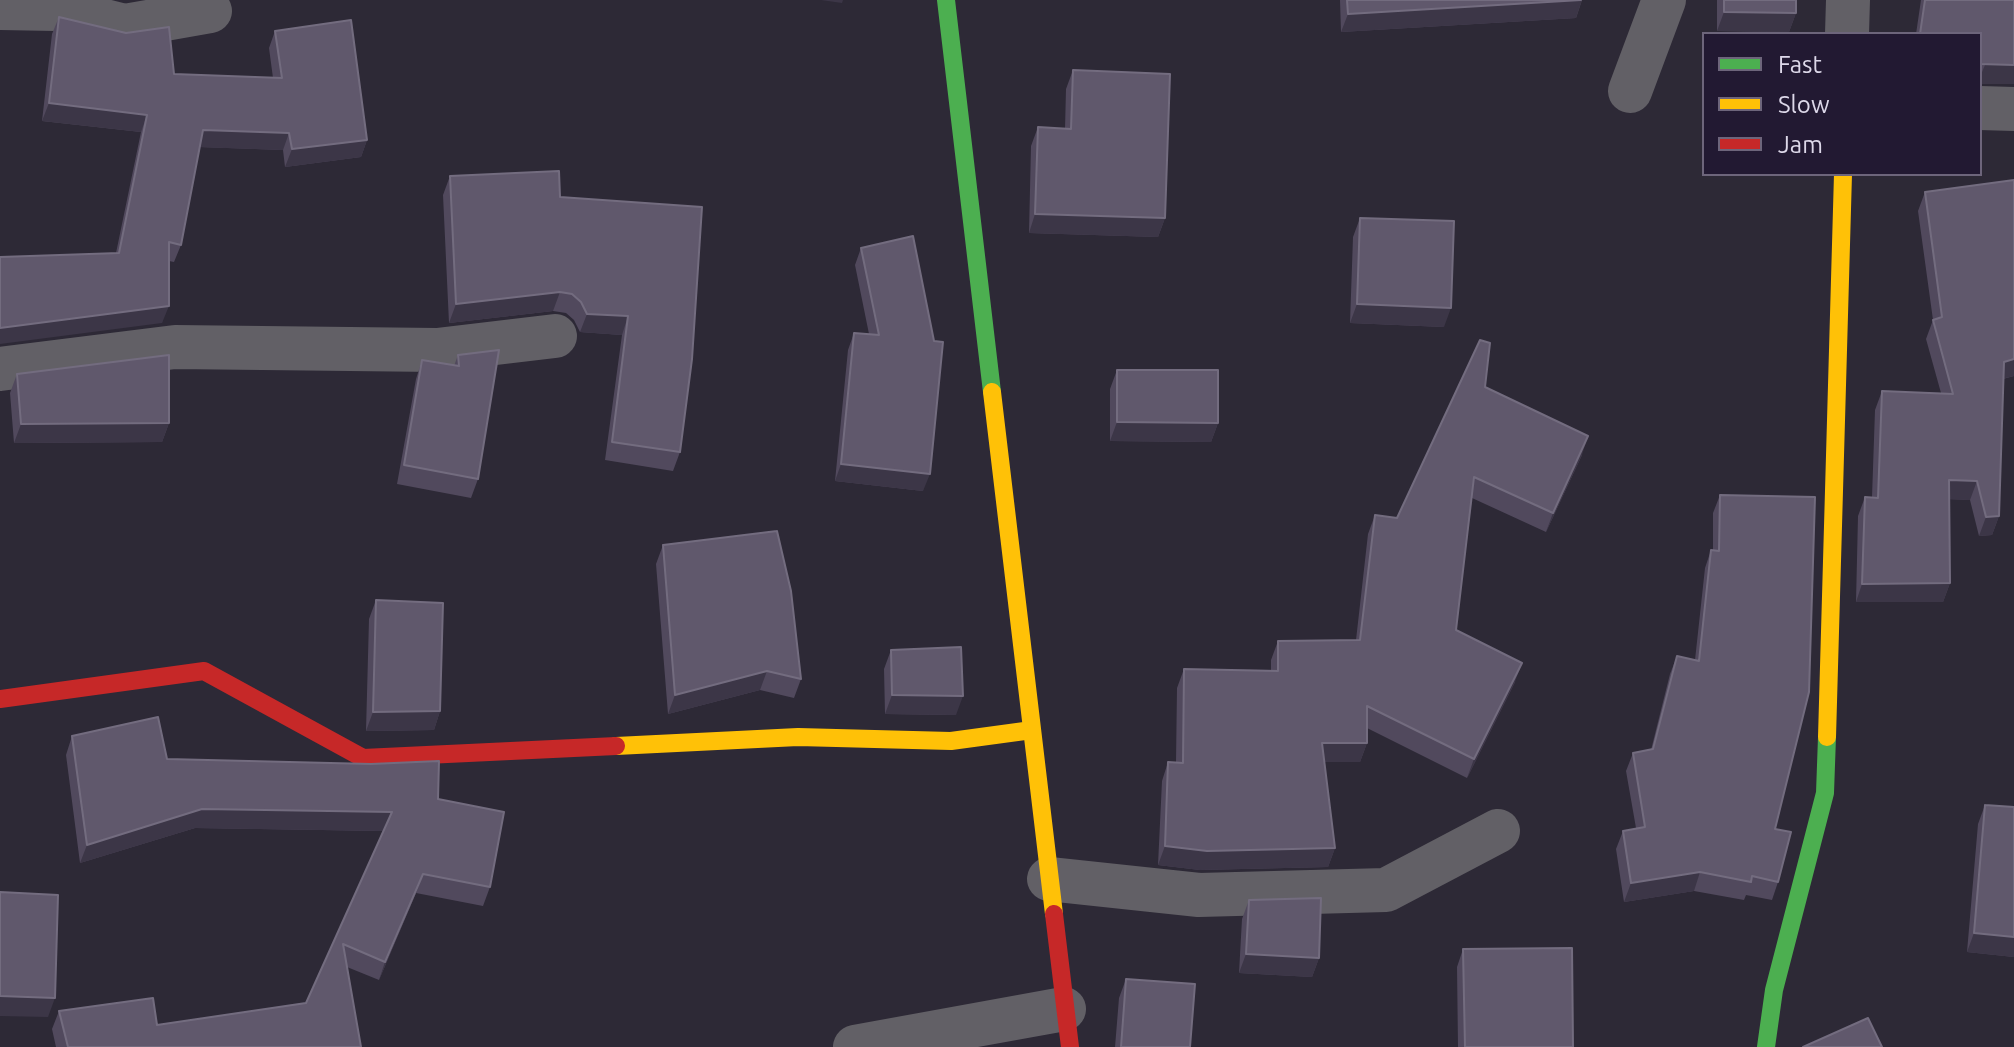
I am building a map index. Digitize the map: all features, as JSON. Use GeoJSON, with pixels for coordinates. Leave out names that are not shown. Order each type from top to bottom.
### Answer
{"type":"FeatureCollection","features":[{"type":"Feature","properties":{"kind":"street"},"geometry":{"type":"LineString","coordinates":[[855,1047],[1067,1028],[946,0]]}},
{"type":"Feature","properties":{"kind":"street"},"geometry":{"type":"LineString","coordinates":[[1630,91],[1664,0]]}},
{"type":"Feature","properties":{"kind":"street"},"geometry":{"type":"LineString","coordinates":[[1847,32],[1848,0]]}},
{"type":"Feature","properties":{"kind":"street"},"geometry":{"type":"LineString","coordinates":[[0,8],[56,9],[125,26],[210,11]]}},
{"type":"Feature","properties":{"kind":"street"},"geometry":{"type":"LineString","coordinates":[[1982,108],[2014,109]]}},
{"type":"Feature","properties":{"kind":"street"},"geometry":{"type":"LineString","coordinates":[[1766,1047],[1774,990],[1825,793],[1843,176]]}},
{"type":"Feature","properties":{"kind":"street"},"geometry":{"type":"LineString","coordinates":[[0,369],[175,347],[437,350],[555,336]]}},
{"type":"Feature","properties":{"kind":"street"},"geometry":{"type":"LineString","coordinates":[[0,699],[204,671],[363,758],[798,737],[951,741],[1032,730]]}},
{"type":"Feature","properties":{"kind":"street"},"geometry":{"type":"LineString","coordinates":[[1049,879],[1199,895],[1386,890],[1498,831]]}},
{"type":"Feature","properties":{"kind":"building"},"geometry":{"type":"Polygon","coordinates":[[[1347,0],[1581,0],[1348,14],[1347,0]]]}},
{"type":"Feature","properties":{"kind":"building"},"geometry":{"type":"Polygon","coordinates":[[[1724,0],[1796,0],[1796,13],[1724,12],[1724,0]]]}},
{"type":"Feature","properties":{"kind":"building"},"geometry":{"type":"Polygon","coordinates":[[[1925,0],[2014,0],[2014,65],[1982,64],[1982,32],[1920,32],[1925,0]]]}},
{"type":"Feature","properties":{"kind":"building"},"geometry":{"type":"Polygon","coordinates":[[[59,17],[126,33],[169,27],[174,74],[282,78],[275,31],[351,20],[367,140],[292,149],[289,133],[203,130],[181,245],[169,242],[169,306],[0,328],[0,257],[119,253],[147,115],[49,103],[59,17]]]}},
{"type":"Feature","properties":{"kind":"building"},"geometry":{"type":"Polygon","coordinates":[[[1073,70],[1170,74],[1165,218],[1035,214],[1038,127],[1071,129],[1073,70]]]}},
{"type":"Feature","properties":{"kind":"building"},"geometry":{"type":"Polygon","coordinates":[[[559,171],[560,197],[702,207],[692,359],[680,452],[612,442],[628,316],[587,314],[572,294],[560,292],[456,304],[450,176],[559,171]]]}},
{"type":"Feature","properties":{"kind":"building"},"geometry":{"type":"Polygon","coordinates":[[[2014,180],[2014,359],[2004,362],[1999,516],[1986,517],[1977,481],[1949,480],[1950,583],[1862,584],[1865,497],[1878,498],[1882,391],[1953,394],[1933,320],[1942,317],[1925,192],[2014,180]]]}},
{"type":"Feature","properties":{"kind":"building"},"geometry":{"type":"Polygon","coordinates":[[[1360,218],[1454,221],[1451,308],[1357,304],[1360,218]]]}},
{"type":"Feature","properties":{"kind":"building"},"geometry":{"type":"Polygon","coordinates":[[[913,236],[934,341],[943,342],[930,474],[841,464],[854,333],[879,335],[861,248],[913,236]]]}},
{"type":"Feature","properties":{"kind":"building"},"geometry":{"type":"Polygon","coordinates":[[[1480,340],[1490,343],[1485,387],[1588,436],[1553,513],[1474,477],[1456,630],[1522,663],[1474,759],[1367,706],[1367,743],[1322,743],[1335,848],[1207,851],[1165,846],[1168,762],[1183,763],[1184,669],[1278,671],[1278,641],[1360,640],[1375,515],[1397,518],[1480,340]]]}},
{"type":"Feature","properties":{"kind":"building"},"geometry":{"type":"Polygon","coordinates":[[[499,350],[478,479],[404,465],[422,360],[459,366],[458,355],[499,350]]]}},
{"type":"Feature","properties":{"kind":"building"},"geometry":{"type":"Polygon","coordinates":[[[169,355],[169,423],[21,424],[17,374],[169,355]]]}},
{"type":"Feature","properties":{"kind":"building"},"geometry":{"type":"Polygon","coordinates":[[[1117,370],[1218,370],[1218,423],[1117,422],[1117,370]]]}},
{"type":"Feature","properties":{"kind":"building"},"geometry":{"type":"Polygon","coordinates":[[[1720,495],[1815,497],[1809,692],[1775,829],[1791,832],[1778,882],[1752,876],[1751,882],[1700,872],[1631,883],[1623,831],[1645,827],[1633,753],[1653,749],[1677,656],[1699,661],[1711,550],[1719,551],[1720,495]]]}},
{"type":"Feature","properties":{"kind":"building"},"geometry":{"type":"Polygon","coordinates":[[[777,531],[791,591],[801,679],[767,671],[675,695],[663,545],[777,531]]]}},
{"type":"Feature","properties":{"kind":"building"},"geometry":{"type":"Polygon","coordinates":[[[376,600],[443,603],[440,711],[373,712],[376,600]]]}},
{"type":"Feature","properties":{"kind":"building"},"geometry":{"type":"Polygon","coordinates":[[[961,647],[963,696],[892,695],[891,650],[961,647]]]}},
{"type":"Feature","properties":{"kind":"building"},"geometry":{"type":"Polygon","coordinates":[[[158,717],[167,759],[371,764],[439,761],[438,799],[504,812],[490,887],[423,874],[385,962],[343,944],[361,1047],[68,1047],[59,1011],[153,998],[157,1025],[306,1003],[392,812],[202,809],[87,845],[72,736],[158,717]]]}},
{"type":"Feature","properties":{"kind":"building"},"geometry":{"type":"Polygon","coordinates":[[[1985,805],[2014,807],[2014,937],[1974,933],[1985,805]]]}},
{"type":"Feature","properties":{"kind":"building"},"geometry":{"type":"Polygon","coordinates":[[[0,892],[58,895],[55,998],[0,996],[0,892]]]}},
{"type":"Feature","properties":{"kind":"building"},"geometry":{"type":"Polygon","coordinates":[[[1321,898],[1319,958],[1246,954],[1249,900],[1321,898]]]}},
{"type":"Feature","properties":{"kind":"building"},"geometry":{"type":"Polygon","coordinates":[[[1572,948],[1573,1047],[1465,1047],[1463,949],[1572,948]]]}},
{"type":"Feature","properties":{"kind":"building"},"geometry":{"type":"Polygon","coordinates":[[[1126,979],[1195,984],[1190,1047],[1121,1047],[1126,979]]]}},
{"type":"Feature","properties":{"kind":"building"},"geometry":{"type":"Polygon","coordinates":[[[1868,1018],[1882,1047],[1803,1047],[1868,1018]]]}},
{"type":"Feature","properties":{"kind":"traffic: fast"},"geometry":{"type":"LineString","coordinates":[[946,0],[992,392]]}},
{"type":"Feature","properties":{"kind":"traffic: fast"},"geometry":{"type":"LineString","coordinates":[[1766,1047],[1774,990],[1825,793],[1827,737]]}},
{"type":"Feature","properties":{"kind":"traffic: slow"},"geometry":{"type":"LineString","coordinates":[[1827,737],[1843,176]]}},
{"type":"Feature","properties":{"kind":"traffic: slow"},"geometry":{"type":"LineString","coordinates":[[992,392],[1054,914]]}},
{"type":"Feature","properties":{"kind":"traffic: slow"},"geometry":{"type":"LineString","coordinates":[[616,746],[798,737],[951,741],[1032,730]]}},
{"type":"Feature","properties":{"kind":"traffic: jam"},"geometry":{"type":"LineString","coordinates":[[0,699],[204,671],[363,758],[616,746]]}},
{"type":"Feature","properties":{"kind":"traffic: jam"},"geometry":{"type":"LineString","coordinates":[[1054,914],[1070,1047]]}}]}
